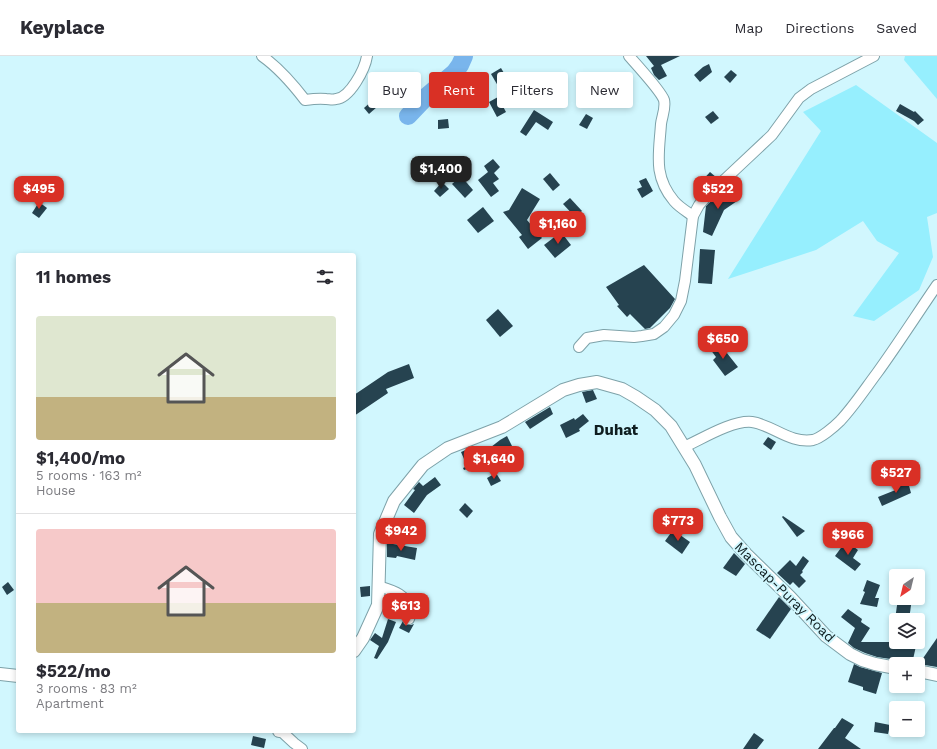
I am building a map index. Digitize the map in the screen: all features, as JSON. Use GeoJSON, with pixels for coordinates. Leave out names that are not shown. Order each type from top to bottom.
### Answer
{"type":"FeatureCollection","features":[{"type":"Feature","properties":{"kind":"street"},"geometry":{"type":"LineString","coordinates":[[262,56],[273,64],[305,100],[328,98],[336,100],[343,97],[349,91],[362,71],[366,63],[367,56]]}},
{"type":"Feature","properties":{"kind":"street"},"geometry":{"type":"LineString","coordinates":[[629,56],[664,99],[658,164],[661,178],[665,189],[675,202],[693,216]]}},
{"type":"Feature","properties":{"kind":"street"},"geometry":{"type":"LineString","coordinates":[[579,347],[587,338],[604,335],[634,337],[642,336],[654,334],[664,327],[674,315],[681,301],[693,216],[699,205],[772,135],[799,98],[811,89],[874,56]]}},
{"type":"Feature","properties":{"kind":"street"},"geometry":{"type":"LineString","coordinates":[[684,447],[732,424],[751,422],[764,425],[798,440],[813,440],[824,434],[840,421],[856,401],[895,348],[937,285]]}},
{"type":"Feature","properties":{"kind":"street","name":"Mascap-Puray Road"},"geometry":{"type":"LineString","coordinates":[[356,648],[363,638],[378,605],[380,534],[394,501],[423,465],[448,448],[502,427],[563,390],[579,385],[597,382],[622,389],[636,397],[655,410],[670,426],[695,465],[716,510],[731,536],[746,554],[790,597],[826,636],[844,650],[862,660],[889,667]]}},
{"type":"Feature","properties":{"kind":"street"},"geometry":{"type":"LineString","coordinates":[[378,586],[391,590],[405,598],[412,610],[409,619]]}},
{"type":"Feature","properties":{"kind":"street"},"geometry":{"type":"LineString","coordinates":[[925,672],[937,674]]}},
{"type":"Feature","properties":{"kind":"street"},"geometry":{"type":"LineString","coordinates":[[0,674],[16,676]]}},
{"type":"Feature","properties":{"kind":"street"},"geometry":{"type":"LineString","coordinates":[[283,733],[302,749]]}},
{"type":"Feature","properties":{"kind":"shaded area"},"geometry":{"type":"Polygon","coordinates":[[[905,56],[937,56],[937,99],[904,60],[905,56]]]}},
{"type":"Feature","properties":{"kind":"shaded area"},"geometry":{"type":"Polygon","coordinates":[[[856,85],[937,143],[937,213],[927,217],[933,257],[919,290],[874,321],[853,316],[899,253],[877,241],[863,221],[816,250],[728,279],[821,131],[803,112],[856,85]]]}},
{"type":"Feature","properties":{"kind":"building"},"geometry":{"type":"Polygon","coordinates":[[[646,56],[680,56],[661,65],[667,76],[659,80],[654,75],[651,68],[654,66],[646,56]]]}},
{"type":"Feature","properties":{"kind":"building"},"geometry":{"type":"Polygon","coordinates":[[[709,64],[712,72],[700,82],[694,75],[709,64]]]}},
{"type":"Feature","properties":{"kind":"building"},"geometry":{"type":"Polygon","coordinates":[[[501,68],[503,72],[497,72],[497,84],[491,74],[501,68]]]}},
{"type":"Feature","properties":{"kind":"building"},"geometry":{"type":"Polygon","coordinates":[[[731,70],[737,75],[730,83],[724,77],[731,70]]]}},
{"type":"Feature","properties":{"kind":"building"},"geometry":{"type":"Polygon","coordinates":[[[497,98],[497,108],[504,108],[506,112],[497,117],[489,102],[497,98]]]}},
{"type":"Feature","properties":{"kind":"building"},"geometry":{"type":"Polygon","coordinates":[[[368,104],[368,108],[376,108],[369,114],[364,108],[368,104]]]}},
{"type":"Feature","properties":{"kind":"building"},"geometry":{"type":"Polygon","coordinates":[[[900,104],[914,112],[915,111],[924,120],[918,125],[914,121],[896,111],[900,104]]]}},
{"type":"Feature","properties":{"kind":"building"},"geometry":{"type":"Polygon","coordinates":[[[534,110],[553,122],[548,130],[536,122],[526,136],[520,132],[534,110]]]}},
{"type":"Feature","properties":{"kind":"building"},"geometry":{"type":"Polygon","coordinates":[[[713,111],[719,118],[711,124],[705,117],[713,111]]]}},
{"type":"Feature","properties":{"kind":"building"},"geometry":{"type":"Polygon","coordinates":[[[586,114],[593,118],[587,129],[579,125],[586,114]]]}},
{"type":"Feature","properties":{"kind":"building"},"geometry":{"type":"Polygon","coordinates":[[[448,119],[449,128],[438,129],[438,120],[448,119]]]}},
{"type":"Feature","properties":{"kind":"building"},"geometry":{"type":"Polygon","coordinates":[[[493,159],[500,167],[494,173],[499,179],[493,183],[499,191],[491,197],[478,180],[488,172],[484,166],[493,159]]]}},
{"type":"Feature","properties":{"kind":"building"},"geometry":{"type":"Polygon","coordinates":[[[710,172],[717,178],[705,189],[699,184],[710,172]]]}},
{"type":"Feature","properties":{"kind":"building"},"geometry":{"type":"Polygon","coordinates":[[[550,173],[560,185],[553,191],[543,179],[550,173]]]}},
{"type":"Feature","properties":{"kind":"building"},"geometry":{"type":"Polygon","coordinates":[[[461,176],[473,190],[465,198],[452,184],[461,176]]]}},
{"type":"Feature","properties":{"kind":"building"},"geometry":{"type":"Polygon","coordinates":[[[646,178],[653,191],[642,198],[637,189],[642,187],[639,181],[646,178]]]}},
{"type":"Feature","properties":{"kind":"building"},"geometry":{"type":"Polygon","coordinates":[[[442,182],[449,189],[440,197],[434,191],[442,182]]]}},
{"type":"Feature","properties":{"kind":"building"},"geometry":{"type":"Polygon","coordinates":[[[731,187],[740,199],[724,210],[712,236],[703,232],[706,206],[731,187]]]}},
{"type":"Feature","properties":{"kind":"building"},"geometry":{"type":"Polygon","coordinates":[[[522,188],[540,199],[527,220],[542,238],[528,249],[519,237],[522,235],[503,212],[509,210],[522,188]]]}},
{"type":"Feature","properties":{"kind":"building"},"geometry":{"type":"Polygon","coordinates":[[[570,198],[582,211],[575,217],[563,204],[570,198]]]}},
{"type":"Feature","properties":{"kind":"building"},"geometry":{"type":"Polygon","coordinates":[[[39,202],[47,208],[39,218],[32,213],[39,202]]]}},
{"type":"Feature","properties":{"kind":"building"},"geometry":{"type":"Polygon","coordinates":[[[483,207],[494,221],[478,233],[467,220],[483,207]]]}},
{"type":"Feature","properties":{"kind":"building"},"geometry":{"type":"Polygon","coordinates":[[[561,232],[571,245],[555,258],[544,245],[561,232]]]}},
{"type":"Feature","properties":{"kind":"building"},"geometry":{"type":"Polygon","coordinates":[[[700,249],[715,250],[712,284],[698,283],[700,249]]]}},
{"type":"Feature","properties":{"kind":"building"},"geometry":{"type":"Polygon","coordinates":[[[644,265],[675,299],[670,308],[650,328],[645,329],[630,314],[627,317],[617,306],[619,305],[606,287],[644,265]]]}},
{"type":"Feature","properties":{"kind":"building"},"geometry":{"type":"Polygon","coordinates":[[[498,309],[513,326],[500,337],[486,320],[498,309]]]}},
{"type":"Feature","properties":{"kind":"building"},"geometry":{"type":"Polygon","coordinates":[[[719,343],[738,367],[725,376],[713,360],[716,357],[710,349],[719,343]]]}},
{"type":"Feature","properties":{"kind":"building"},"geometry":{"type":"Polygon","coordinates":[[[409,364],[414,378],[386,389],[388,393],[356,415],[356,394],[388,372],[409,364]]]}},
{"type":"Feature","properties":{"kind":"building"},"geometry":{"type":"Polygon","coordinates":[[[593,390],[597,399],[586,403],[582,392],[593,390]]]}},
{"type":"Feature","properties":{"kind":"building"},"geometry":{"type":"Polygon","coordinates":[[[550,407],[553,414],[530,429],[525,422],[550,407]]]}},
{"type":"Feature","properties":{"kind":"building"},"geometry":{"type":"Polygon","coordinates":[[[583,414],[589,421],[579,429],[580,431],[566,438],[560,425],[574,418],[575,420],[583,414]]]}},
{"type":"Feature","properties":{"kind":"building"},"geometry":{"type":"Polygon","coordinates":[[[507,436],[512,446],[492,460],[464,470],[463,468],[467,466],[461,452],[473,447],[477,458],[507,436]]]}},
{"type":"Feature","properties":{"kind":"building"},"geometry":{"type":"Polygon","coordinates":[[[768,437],[776,442],[771,450],[763,444],[768,437]]]}},
{"type":"Feature","properties":{"kind":"building"},"geometry":{"type":"Polygon","coordinates":[[[496,473],[501,481],[491,486],[487,478],[496,473]]]}},
{"type":"Feature","properties":{"kind":"building"},"geometry":{"type":"Polygon","coordinates":[[[435,477],[441,485],[427,495],[414,513],[404,505],[415,490],[413,489],[419,482],[423,486],[435,477]]]}},
{"type":"Feature","properties":{"kind":"building"},"geometry":{"type":"Polygon","coordinates":[[[908,482],[911,493],[882,506],[878,497],[898,489],[897,484],[908,482]]]}},
{"type":"Feature","properties":{"kind":"building"},"geometry":{"type":"Polygon","coordinates":[[[465,503],[473,511],[467,518],[459,510],[465,503]]]}},
{"type":"Feature","properties":{"kind":"building"},"geometry":{"type":"Polygon","coordinates":[[[783,516],[805,531],[797,537],[782,517],[783,516]]]}},
{"type":"Feature","properties":{"kind":"building"},"geometry":{"type":"Polygon","coordinates":[[[673,530],[690,542],[682,554],[665,541],[673,530]]]}},
{"type":"Feature","properties":{"kind":"building"},"geometry":{"type":"Polygon","coordinates":[[[846,541],[858,550],[853,558],[861,564],[855,571],[835,556],[846,541]]]}},
{"type":"Feature","properties":{"kind":"building"},"geometry":{"type":"Polygon","coordinates":[[[387,543],[417,548],[415,560],[397,556],[396,558],[387,557],[387,543]]]}},
{"type":"Feature","properties":{"kind":"building"},"geometry":{"type":"Polygon","coordinates":[[[734,553],[745,564],[736,576],[723,568],[734,553]]]}},
{"type":"Feature","properties":{"kind":"building"},"geometry":{"type":"Polygon","coordinates":[[[803,556],[809,561],[800,575],[806,581],[799,588],[793,582],[790,585],[777,573],[790,560],[796,566],[803,556]]]}},
{"type":"Feature","properties":{"kind":"building"},"geometry":{"type":"Polygon","coordinates":[[[867,580],[880,585],[875,598],[879,598],[877,607],[860,604],[865,592],[863,591],[867,580]]]}},
{"type":"Feature","properties":{"kind":"building"},"geometry":{"type":"Polygon","coordinates":[[[8,582],[14,590],[7,595],[2,587],[8,582]]]}},
{"type":"Feature","properties":{"kind":"building"},"geometry":{"type":"Polygon","coordinates":[[[370,586],[370,596],[361,597],[360,587],[370,586]]]}},
{"type":"Feature","properties":{"kind":"building"},"geometry":{"type":"Polygon","coordinates":[[[779,597],[791,609],[770,639],[756,630],[779,597]]]}},
{"type":"Feature","properties":{"kind":"building"},"geometry":{"type":"Polygon","coordinates":[[[897,605],[911,605],[910,613],[896,613],[897,605]]]}},
{"type":"Feature","properties":{"kind":"building"},"geometry":{"type":"Polygon","coordinates":[[[848,609],[862,619],[861,622],[870,628],[861,642],[889,642],[889,649],[915,649],[914,657],[889,657],[889,659],[877,657],[854,648],[848,643],[855,628],[841,617],[848,609]]]}},
{"type":"Feature","properties":{"kind":"building"},"geometry":{"type":"Polygon","coordinates":[[[388,619],[396,622],[388,642],[377,659],[374,658],[379,646],[370,640],[375,633],[382,638],[388,619]]]}},
{"type":"Feature","properties":{"kind":"building"},"geometry":{"type":"Polygon","coordinates":[[[403,621],[404,624],[407,625],[414,624],[409,633],[399,628],[403,621]]]}},
{"type":"Feature","properties":{"kind":"building"},"geometry":{"type":"Polygon","coordinates":[[[937,638],[937,667],[925,665],[924,657],[937,638]]]}},
{"type":"Feature","properties":{"kind":"building"},"geometry":{"type":"Polygon","coordinates":[[[854,664],[882,673],[876,694],[863,690],[863,687],[848,682],[854,664]]]}},
{"type":"Feature","properties":{"kind":"building"},"geometry":{"type":"Polygon","coordinates":[[[842,718],[854,725],[845,738],[861,749],[818,749],[835,728],[842,718]]]}},
{"type":"Feature","properties":{"kind":"building"},"geometry":{"type":"Polygon","coordinates":[[[875,722],[889,725],[888,734],[874,732],[875,722]]]}},
{"type":"Feature","properties":{"kind":"building"},"geometry":{"type":"Polygon","coordinates":[[[754,733],[764,740],[757,749],[743,749],[754,733]]]}},
{"type":"Feature","properties":{"kind":"building"},"geometry":{"type":"Polygon","coordinates":[[[253,736],[266,739],[264,748],[251,745],[253,736]]]}},
{"type":"Feature","properties":{"kind":"waterway"},"geometry":{"type":"LineString","coordinates":[[408,116],[428,95],[455,72],[464,56]]}},
{"type":"Feature","properties":{"kind":"district","name":"Duhat"},"geometry":{"type":"Point","coordinates":[616,430]}}]}
